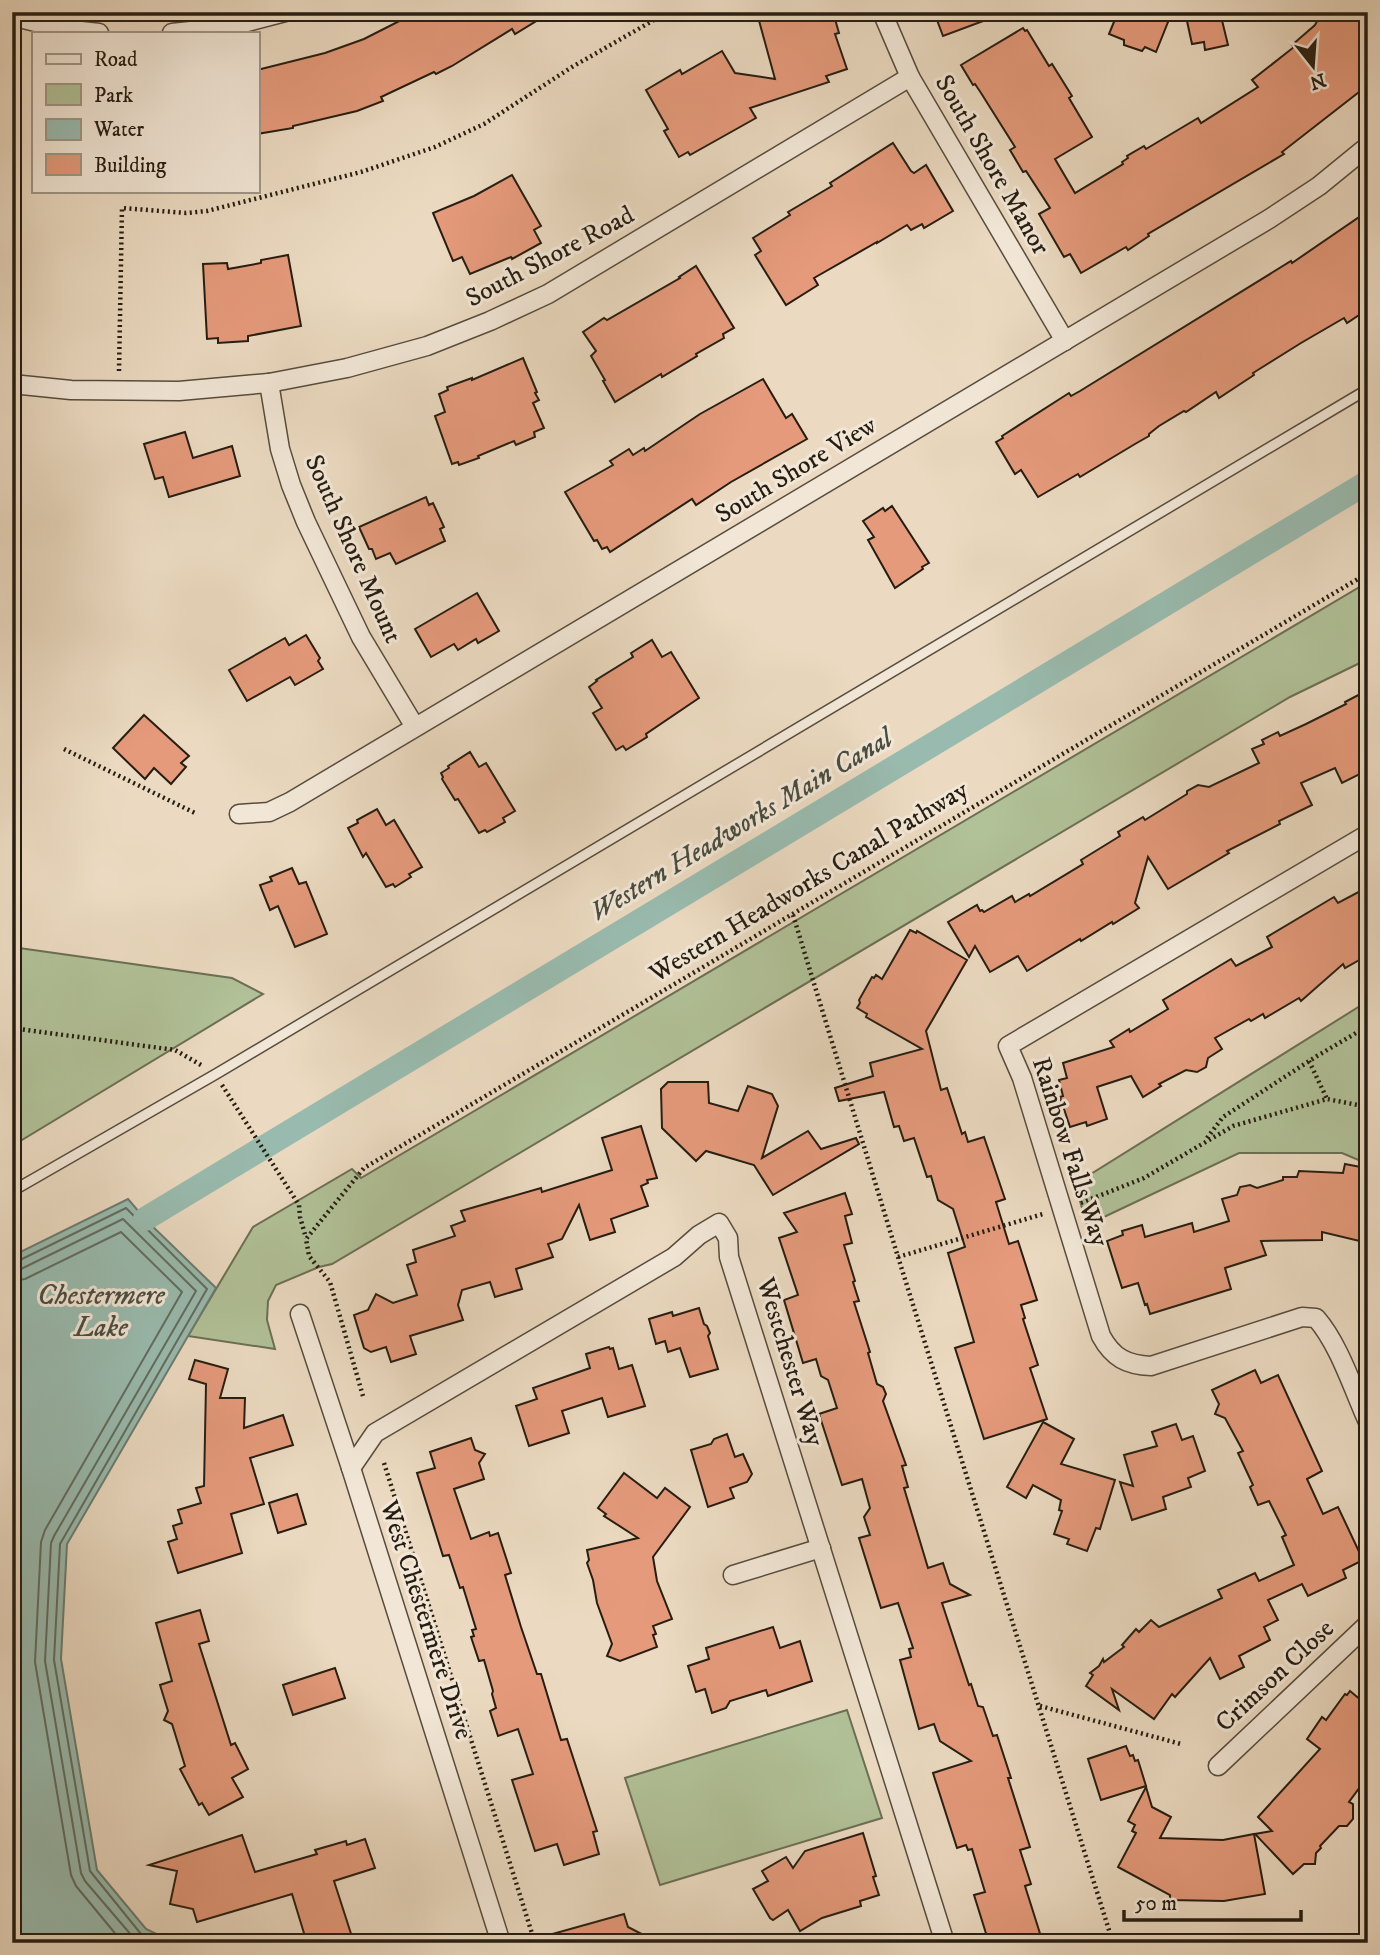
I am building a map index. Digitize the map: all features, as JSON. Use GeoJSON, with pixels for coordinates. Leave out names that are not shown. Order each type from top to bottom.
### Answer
{"type":"FeatureCollection","features":[{"type":"Feature","properties":{"kind":"street"},"geometry":{"type":"LineString","coordinates":[[181,32],[228,27],[285,12]]}},
{"type":"Feature","properties":{"kind":"street","name":"South Shore Manor"},"geometry":{"type":"LineString","coordinates":[[882,12],[910,77],[1065,341]]}},
{"type":"Feature","properties":{"kind":"street"},"geometry":{"type":"LineString","coordinates":[[12,16],[63,29],[90,32]]}},
{"type":"Feature","properties":{"kind":"street","name":"South Shore Road"},"geometry":{"type":"LineString","coordinates":[[12,384],[71,390],[179,391],[269,383],[346,368],[427,346],[491,321],[548,294],[910,77]]}},
{"type":"Feature","properties":{"kind":"street","name":"South Shore View"},"geometry":{"type":"LineString","coordinates":[[239,814],[268,812],[290,802],[1269,219],[1319,186],[1368,146]]}},
{"type":"Feature","properties":{"kind":"street","name":"South Shore Mount"},"geometry":{"type":"LineString","coordinates":[[269,383],[281,449],[291,485],[306,522],[361,637],[415,727]]}},
{"type":"Feature","properties":{"kind":"street","name":"Rainbow Falls Way"},"geometry":{"type":"LineString","coordinates":[[1368,834],[1008,1046],[1022,1078],[1101,1336],[1107,1346],[1121,1359],[1134,1366],[1151,1366],[1302,1317],[1316,1318],[1332,1342],[1368,1422]]}},
{"type":"Feature","properties":{"kind":"street","name":"Westchester Way"},"geometry":{"type":"LineString","coordinates":[[351,1468],[375,1433],[674,1257],[699,1235],[719,1223],[728,1238],[729,1257],[945,1943]]}},
{"type":"Feature","properties":{"kind":"street","name":"West Chestermere Drive"},"geometry":{"type":"LineString","coordinates":[[300,1314],[501,1943]]}},
{"type":"Feature","properties":{"kind":"street"},"geometry":{"type":"LineString","coordinates":[[733,1575],[821,1548]]}},
{"type":"Feature","properties":{"kind":"street","name":"Crimson Close"},"geometry":{"type":"LineString","coordinates":[[1218,1766],[1368,1624]]}},
{"type":"Feature","properties":{"kind":"lane"},"geometry":{"type":"LineString","coordinates":[[12,1189],[216,1074],[1368,388]]}},
{"type":"Feature","properties":{"kind":"path"},"geometry":{"type":"LineString","coordinates":[[119,371],[122,208],[186,213],[207,211],[404,159],[484,124],[668,12]]}},
{"type":"Feature","properties":{"kind":"path","name":"Western Headworks Canal Pathway"},"geometry":{"type":"LineString","coordinates":[[306,1239],[364,1168],[1368,573]]}},
{"type":"Feature","properties":{"kind":"path"},"geometry":{"type":"LineString","coordinates":[[64,749],[197,814]]}},
{"type":"Feature","properties":{"kind":"path"},"geometry":{"type":"LineString","coordinates":[[793,915],[1113,1943]]}},
{"type":"Feature","properties":{"kind":"path"},"geometry":{"type":"LineString","coordinates":[[1205,1142],[1223,1117],[1368,1026]]}},
{"type":"Feature","properties":{"kind":"path"},"geometry":{"type":"LineString","coordinates":[[12,1028],[175,1050],[216,1074],[299,1205],[309,1256],[330,1282],[363,1396]]}},
{"type":"Feature","properties":{"kind":"path"},"geometry":{"type":"LineString","coordinates":[[1308,1062],[1327,1099]]}},
{"type":"Feature","properties":{"kind":"path"},"geometry":{"type":"LineString","coordinates":[[1081,1203],[1144,1178],[1233,1126],[1327,1099],[1368,1107]]}},
{"type":"Feature","properties":{"kind":"path"},"geometry":{"type":"LineString","coordinates":[[898,1257],[1044,1214]]}},
{"type":"Feature","properties":{"kind":"path"},"geometry":{"type":"LineString","coordinates":[[384,1463],[535,1943]]}},
{"type":"Feature","properties":{"kind":"path"},"geometry":{"type":"LineString","coordinates":[[1039,1706],[1181,1744]]}},
{"type":"Feature","properties":{"kind":"green space"},"geometry":{"type":"Polygon","coordinates":[[[1368,582],[1368,659],[1290,697],[332,1264],[276,1285],[268,1301],[267,1320],[275,1349],[188,1336],[253,1227],[352,1169],[361,1178],[1368,582]]]}},
{"type":"Feature","properties":{"kind":"green space"},"geometry":{"type":"Polygon","coordinates":[[[12,947],[232,978],[263,994],[12,1146],[12,947]]]}},
{"type":"Feature","properties":{"kind":"green space"},"geometry":{"type":"Polygon","coordinates":[[[1368,1001],[1368,1164],[1342,1153],[1239,1153],[1087,1225],[1075,1184],[1368,1001]]]}},
{"type":"Feature","properties":{"kind":"green space"},"geometry":{"type":"Polygon","coordinates":[[[847,1710],[882,1818],[660,1885],[625,1778],[847,1710]]]}},
{"type":"Feature","properties":{"kind":"water","name":"Chestermere Lake"},"geometry":{"type":"Polygon","coordinates":[[[128,1199],[216,1288],[67,1544],[61,1659],[97,1870],[146,1929],[175,1943],[12,1943],[12,1256],[128,1199]]]}},
{"type":"Feature","properties":{"kind":"building"},"geometry":{"type":"Polygon","coordinates":[[[417,12],[551,12],[515,34],[512,29],[436,74],[434,72],[381,97],[383,101],[357,111],[293,128],[259,134],[259,70],[325,53],[364,39],[417,12]]]}},
{"type":"Feature","properties":{"kind":"building"},"geometry":{"type":"Polygon","coordinates":[[[775,12],[833,12],[839,33],[835,34],[847,69],[826,76],[829,82],[750,108],[756,118],[690,155],[688,152],[679,157],[664,131],[668,129],[646,90],[680,70],[682,74],[722,51],[735,73],[775,79],[758,17],[775,12]]]}},
{"type":"Feature","properties":{"kind":"building"},"geometry":{"type":"Polygon","coordinates":[[[934,12],[1002,12],[1002,14],[943,36],[934,12]]]}},
{"type":"Feature","properties":{"kind":"building"},"geometry":{"type":"Polygon","coordinates":[[[1118,12],[1172,12],[1156,52],[1145,47],[1142,51],[1124,45],[1124,40],[1109,34],[1118,12]]]}},
{"type":"Feature","properties":{"kind":"building"},"geometry":{"type":"Polygon","coordinates":[[[1185,12],[1220,12],[1228,45],[1205,50],[1204,42],[1192,44],[1185,12]]]}},
{"type":"Feature","properties":{"kind":"building"},"geometry":{"type":"Polygon","coordinates":[[[1322,12],[1368,12],[1368,85],[1282,152],[1284,154],[1148,234],[1149,236],[1128,250],[1126,247],[1081,273],[1070,254],[1064,257],[1039,214],[1050,208],[1026,171],[1023,172],[1010,150],[1015,147],[961,65],[1023,28],[1027,30],[1049,66],[1052,64],[1072,96],[1069,98],[1092,137],[1055,159],[1075,193],[1123,164],[1127,156],[1144,146],[1146,149],[1198,118],[1201,123],[1258,87],[1252,80],[1294,47],[1292,45],[1315,25],[1322,12]]]}},
{"type":"Feature","properties":{"kind":"building"},"geometry":{"type":"Polygon","coordinates":[[[893,143],[914,173],[926,165],[953,211],[924,228],[922,224],[911,230],[907,225],[814,278],[818,285],[786,305],[755,255],[761,251],[753,238],[790,215],[788,212],[832,186],[830,183],[893,143]]]}},
{"type":"Feature","properties":{"kind":"building"},"geometry":{"type":"Polygon","coordinates":[[[512,175],[541,226],[534,230],[541,243],[512,259],[511,257],[470,274],[462,257],[453,261],[433,213],[474,196],[512,175]]]}},
{"type":"Feature","properties":{"kind":"building"},"geometry":{"type":"Polygon","coordinates":[[[1368,211],[1368,309],[1347,323],[1344,318],[1253,373],[1254,375],[1219,398],[1216,392],[1080,477],[1078,474],[1038,497],[1021,470],[1015,474],[996,442],[1003,438],[1002,436],[1069,393],[1071,396],[1080,391],[1291,261],[1292,263],[1368,211]]]}},
{"type":"Feature","properties":{"kind":"building"},"geometry":{"type":"Polygon","coordinates":[[[288,255],[301,326],[248,336],[248,341],[218,343],[218,338],[207,339],[203,264],[227,263],[228,269],[288,255]]]}},
{"type":"Feature","properties":{"kind":"building"},"geometry":{"type":"Polygon","coordinates":[[[696,266],[734,328],[723,334],[724,338],[696,354],[697,356],[615,402],[591,356],[596,351],[583,332],[680,278],[696,266]]]}},
{"type":"Feature","properties":{"kind":"building"},"geometry":{"type":"Polygon","coordinates":[[[523,358],[537,392],[535,393],[539,400],[533,403],[544,428],[534,432],[535,437],[516,445],[514,441],[478,456],[479,458],[459,465],[458,462],[452,464],[435,416],[445,412],[439,394],[448,390],[447,387],[472,380],[523,358]]]}},
{"type":"Feature","properties":{"kind":"building"},"geometry":{"type":"Polygon","coordinates":[[[763,379],[786,418],[792,414],[807,439],[696,505],[692,499],[610,552],[607,547],[602,549],[597,540],[594,541],[565,492],[613,465],[610,461],[629,449],[633,455],[644,448],[645,451],[700,414],[763,379]]]}},
{"type":"Feature","properties":{"kind":"building"},"geometry":{"type":"Polygon","coordinates":[[[185,432],[193,458],[232,446],[240,476],[169,497],[163,477],[155,479],[144,444],[185,432]]]}},
{"type":"Feature","properties":{"kind":"building"},"geometry":{"type":"Polygon","coordinates":[[[426,497],[429,505],[433,503],[444,527],[440,529],[445,541],[396,564],[390,553],[376,559],[359,527],[426,497]]]}},
{"type":"Feature","properties":{"kind":"building"},"geometry":{"type":"Polygon","coordinates":[[[892,506],[929,563],[895,588],[868,540],[874,537],[863,521],[883,508],[885,511],[892,506]]]}},
{"type":"Feature","properties":{"kind":"building"},"geometry":{"type":"Polygon","coordinates":[[[477,593],[499,631],[478,643],[476,639],[458,650],[454,644],[431,657],[415,629],[477,593]]]}},
{"type":"Feature","properties":{"kind":"building"},"geometry":{"type":"Polygon","coordinates":[[[306,635],[320,658],[318,661],[323,669],[295,685],[290,677],[247,701],[229,670],[285,638],[289,645],[306,635]]]}},
{"type":"Feature","properties":{"kind":"building"},"geometry":{"type":"Polygon","coordinates":[[[652,640],[662,657],[671,652],[699,698],[646,734],[647,737],[626,750],[623,746],[616,750],[593,713],[602,708],[589,687],[633,657],[631,653],[652,640]]]}},
{"type":"Feature","properties":{"kind":"building"},"geometry":{"type":"Polygon","coordinates":[[[1368,690],[1368,770],[1342,783],[1335,768],[1301,783],[1312,805],[1227,851],[1229,853],[1168,889],[1148,857],[1135,903],[1139,908],[1027,971],[1018,956],[990,972],[975,946],[969,957],[948,922],[977,905],[980,911],[984,912],[1012,896],[1015,902],[1029,894],[1030,896],[1083,864],[1081,860],[1120,836],[1118,832],[1143,817],[1145,820],[1187,794],[1187,791],[1198,785],[1209,787],[1259,763],[1252,749],[1264,744],[1262,740],[1278,732],[1280,736],[1306,724],[1368,690]]]}},
{"type":"Feature","properties":{"kind":"building"},"geometry":{"type":"Polygon","coordinates":[[[144,715],[189,756],[181,763],[186,767],[171,784],[154,768],[145,779],[113,748],[144,715]]]}},
{"type":"Feature","properties":{"kind":"building"},"geometry":{"type":"Polygon","coordinates":[[[470,752],[479,767],[486,763],[515,811],[503,818],[505,822],[487,832],[485,830],[479,833],[442,779],[441,773],[449,768],[448,766],[470,752]]]}},
{"type":"Feature","properties":{"kind":"building"},"geometry":{"type":"Polygon","coordinates":[[[377,809],[386,825],[394,820],[422,867],[409,874],[411,877],[395,887],[393,884],[386,887],[366,853],[363,857],[348,828],[377,809]]]}},
{"type":"Feature","properties":{"kind":"building"},"geometry":{"type":"Polygon","coordinates":[[[292,868],[299,884],[306,882],[327,934],[295,947],[278,906],[270,910],[260,885],[272,881],[270,877],[292,868]]]}},
{"type":"Feature","properties":{"kind":"building"},"geometry":{"type":"Polygon","coordinates":[[[1368,887],[1368,955],[1345,968],[1343,964],[1301,1001],[1299,998],[1265,1018],[1263,1014],[1251,1021],[1249,1019],[1215,1038],[1222,1049],[1208,1058],[1206,1067],[1197,1072],[1186,1070],[1159,1084],[1161,1086],[1143,1097],[1131,1076],[1097,1087],[1107,1119],[1087,1126],[1086,1122],[1070,1127],[1060,1097],[1063,1096],[1059,1080],[1067,1078],[1063,1063],[1114,1047],[1110,1041],[1168,1009],[1163,1000],[1231,959],[1236,966],[1272,947],[1267,937],[1334,897],[1338,903],[1368,887]]]}},
{"type":"Feature","properties":{"kind":"building"},"geometry":{"type":"Polygon","coordinates":[[[910,930],[916,933],[917,931],[967,960],[926,1031],[941,1090],[947,1088],[962,1134],[965,1132],[968,1142],[984,1137],[1005,1199],[996,1202],[1009,1244],[1018,1241],[1037,1300],[1021,1305],[1038,1365],[1030,1368],[1047,1419],[984,1439],[955,1348],[974,1342],[948,1253],[965,1247],[953,1209],[938,1200],[931,1176],[927,1177],[914,1138],[904,1141],[899,1126],[894,1127],[884,1092],[839,1101],[835,1088],[873,1076],[870,1063],[922,1049],[866,1017],[867,1014],[857,1008],[872,977],[876,975],[882,979],[910,930]]]}},
{"type":"Feature","properties":{"kind":"building"},"geometry":{"type":"Polygon","coordinates":[[[668,1082],[708,1082],[709,1103],[738,1111],[748,1086],[772,1094],[778,1106],[762,1158],[808,1131],[821,1149],[856,1138],[859,1144],[773,1195],[754,1165],[706,1151],[696,1161],[662,1128],[661,1089],[668,1082]]]}},
{"type":"Feature","properties":{"kind":"building"},"geometry":{"type":"Polygon","coordinates":[[[641,1126],[657,1178],[647,1180],[648,1183],[641,1186],[648,1206],[611,1219],[615,1232],[590,1240],[579,1205],[562,1239],[548,1244],[553,1257],[516,1269],[522,1289],[495,1297],[490,1282],[462,1290],[458,1305],[463,1320],[410,1336],[416,1354],[391,1362],[386,1347],[371,1352],[364,1348],[354,1315],[368,1310],[376,1294],[393,1303],[417,1295],[407,1265],[416,1262],[413,1250],[455,1236],[451,1226],[465,1221],[461,1211],[541,1188],[542,1192],[612,1170],[602,1138],[641,1126]]]}},
{"type":"Feature","properties":{"kind":"building"},"geometry":{"type":"Polygon","coordinates":[[[1345,1164],[1366,1168],[1364,1178],[1368,1179],[1368,1243],[1322,1232],[1322,1240],[1261,1241],[1266,1255],[1225,1268],[1231,1289],[1150,1314],[1138,1283],[1122,1288],[1107,1241],[1123,1235],[1122,1231],[1142,1225],[1145,1237],[1192,1223],[1194,1232],[1229,1221],[1222,1199],[1237,1195],[1240,1187],[1250,1185],[1257,1188],[1283,1180],[1283,1177],[1297,1177],[1299,1171],[1343,1173],[1345,1164]]]}},
{"type":"Feature","properties":{"kind":"building"},"geometry":{"type":"Polygon","coordinates":[[[845,1193],[852,1214],[845,1216],[852,1243],[844,1245],[859,1301],[854,1302],[877,1384],[883,1387],[886,1394],[883,1401],[906,1465],[902,1466],[908,1487],[904,1488],[928,1568],[943,1563],[950,1584],[970,1595],[942,1603],[969,1685],[971,1684],[978,1706],[983,1707],[993,1736],[997,1735],[1011,1778],[1008,1778],[1030,1847],[1020,1850],[1031,1884],[1025,1886],[1043,1943],[989,1943],[974,1895],[985,1892],[972,1849],[968,1850],[966,1845],[957,1848],[933,1773],[971,1761],[940,1741],[934,1724],[919,1729],[900,1660],[911,1657],[909,1649],[913,1648],[898,1603],[881,1608],[859,1538],[870,1535],[864,1517],[870,1508],[862,1479],[842,1485],[819,1414],[837,1408],[828,1380],[821,1376],[816,1359],[803,1363],[784,1300],[798,1295],[779,1238],[797,1232],[784,1213],[845,1193]]]}},
{"type":"Feature","properties":{"kind":"building"},"geometry":{"type":"Polygon","coordinates":[[[699,1308],[710,1333],[708,1336],[718,1369],[690,1377],[680,1348],[668,1352],[665,1341],[656,1344],[649,1319],[672,1312],[673,1316],[699,1308]]]}},
{"type":"Feature","properties":{"kind":"building"},"geometry":{"type":"Polygon","coordinates":[[[613,1348],[619,1369],[632,1365],[645,1406],[608,1417],[602,1398],[562,1411],[569,1433],[529,1446],[516,1406],[537,1399],[533,1388],[590,1368],[586,1354],[613,1348]]]}},
{"type":"Feature","properties":{"kind":"building"},"geometry":{"type":"Polygon","coordinates":[[[195,1360],[228,1369],[220,1398],[245,1398],[244,1428],[283,1415],[293,1445],[250,1458],[264,1504],[231,1514],[242,1553],[178,1573],[168,1542],[177,1539],[173,1526],[182,1523],[178,1510],[201,1503],[196,1488],[204,1486],[206,1384],[189,1379],[195,1360]]]}},
{"type":"Feature","properties":{"kind":"building"},"geometry":{"type":"Polygon","coordinates":[[[1255,1370],[1261,1383],[1278,1375],[1322,1471],[1307,1479],[1323,1514],[1338,1507],[1363,1560],[1343,1570],[1346,1578],[1308,1596],[1302,1584],[1268,1600],[1278,1620],[1264,1627],[1270,1640],[1239,1656],[1244,1667],[1220,1679],[1210,1658],[1175,1697],[1172,1694],[1154,1719],[1112,1689],[1119,1710],[1086,1686],[1093,1675],[1090,1673],[1103,1659],[1104,1662],[1124,1647],[1122,1645],[1136,1629],[1139,1632],[1151,1620],[1159,1627],[1222,1598],[1218,1590],[1255,1573],[1259,1581],[1294,1565],[1282,1537],[1286,1535],[1269,1501],[1258,1505],[1250,1487],[1253,1485],[1238,1453],[1243,1451],[1225,1418],[1215,1414],[1219,1404],[1212,1390],[1255,1370]]]}},
{"type":"Feature","properties":{"kind":"building"},"geometry":{"type":"Polygon","coordinates":[[[1043,1422],[1074,1439],[1061,1464],[1115,1480],[1100,1529],[1096,1528],[1087,1551],[1067,1544],[1069,1539],[1054,1534],[1062,1511],[1059,1510],[1061,1500],[1033,1485],[1026,1498],[1007,1487],[1043,1422]]]}},
{"type":"Feature","properties":{"kind":"building"},"geometry":{"type":"Polygon","coordinates":[[[1176,1424],[1182,1440],[1193,1436],[1205,1471],[1188,1478],[1191,1487],[1163,1497],[1166,1509],[1132,1520],[1120,1482],[1133,1486],[1124,1455],[1157,1446],[1152,1432],[1176,1424]]]}},
{"type":"Feature","properties":{"kind":"building"},"geometry":{"type":"Polygon","coordinates":[[[727,1434],[735,1457],[743,1454],[752,1474],[747,1482],[730,1488],[734,1498],[708,1507],[691,1450],[711,1444],[714,1439],[727,1434]]]}},
{"type":"Feature","properties":{"kind":"building"},"geometry":{"type":"Polygon","coordinates":[[[471,1438],[475,1450],[485,1454],[479,1463],[484,1479],[454,1489],[471,1539],[489,1532],[490,1536],[498,1533],[511,1573],[505,1575],[521,1627],[537,1674],[541,1674],[561,1740],[567,1739],[597,1831],[593,1832],[599,1854],[564,1865],[557,1844],[535,1851],[512,1780],[533,1774],[518,1729],[498,1736],[490,1711],[496,1708],[493,1691],[484,1660],[479,1661],[471,1637],[474,1636],[472,1630],[476,1629],[463,1587],[460,1588],[449,1555],[443,1556],[417,1473],[435,1468],[430,1452],[471,1438]]]}},
{"type":"Feature","properties":{"kind":"building"},"geometry":{"type":"Polygon","coordinates":[[[624,1473],[657,1498],[665,1488],[690,1507],[653,1557],[657,1581],[672,1619],[653,1626],[657,1647],[620,1661],[607,1656],[612,1644],[597,1603],[587,1563],[587,1550],[638,1538],[604,1516],[606,1514],[598,1508],[624,1473]]]}},
{"type":"Feature","properties":{"kind":"building"},"geometry":{"type":"Polygon","coordinates":[[[297,1494],[306,1524],[278,1533],[269,1503],[297,1494]]]}},
{"type":"Feature","properties":{"kind":"building"},"geometry":{"type":"Polygon","coordinates":[[[200,1610],[209,1641],[199,1644],[231,1745],[235,1743],[248,1769],[232,1778],[243,1797],[209,1815],[202,1803],[199,1805],[180,1769],[185,1766],[172,1724],[164,1720],[168,1711],[160,1685],[172,1681],[156,1623],[200,1610]]]}},
{"type":"Feature","properties":{"kind":"building"},"geometry":{"type":"Polygon","coordinates":[[[773,1627],[780,1648],[800,1641],[812,1681],[768,1696],[766,1690],[730,1701],[726,1708],[712,1713],[705,1689],[696,1692],[688,1666],[709,1659],[706,1648],[773,1627]]]}},
{"type":"Feature","properties":{"kind":"building"},"geometry":{"type":"Polygon","coordinates":[[[335,1668],[345,1698],[293,1715],[283,1685],[335,1668]]]}},
{"type":"Feature","properties":{"kind":"building"},"geometry":{"type":"Polygon","coordinates":[[[1350,1691],[1368,1706],[1368,1776],[1349,1802],[1353,1804],[1353,1819],[1347,1826],[1339,1826],[1320,1846],[1315,1864],[1304,1864],[1293,1874],[1255,1834],[1272,1831],[1258,1817],[1320,1749],[1307,1739],[1322,1717],[1326,1720],[1350,1691]]]}},
{"type":"Feature","properties":{"kind":"building"},"geometry":{"type":"Polygon","coordinates":[[[1126,1746],[1130,1756],[1133,1755],[1135,1761],[1138,1760],[1146,1786],[1101,1800],[1088,1759],[1126,1746]]]}},
{"type":"Feature","properties":{"kind":"building"},"geometry":{"type":"Polygon","coordinates":[[[1146,1787],[1152,1807],[1171,1817],[1160,1838],[1223,1840],[1254,1834],[1265,1894],[1224,1901],[1170,1900],[1170,1895],[1118,1867],[1136,1833],[1132,1831],[1135,1825],[1128,1821],[1146,1787]]]}},
{"type":"Feature","properties":{"kind":"building"},"geometry":{"type":"Polygon","coordinates":[[[863,1833],[879,1895],[860,1901],[861,1906],[822,1918],[800,1931],[788,1910],[773,1920],[770,1918],[753,1889],[768,1881],[762,1871],[786,1857],[793,1868],[805,1851],[863,1833]]]}},
{"type":"Feature","properties":{"kind":"building"},"geometry":{"type":"Polygon","coordinates":[[[242,1835],[255,1872],[317,1854],[315,1850],[346,1841],[347,1845],[365,1839],[375,1868],[334,1881],[354,1943],[307,1943],[292,1894],[197,1922],[193,1909],[170,1904],[177,1871],[149,1865],[242,1835]]]}},
{"type":"Feature","properties":{"kind":"building"},"geometry":{"type":"Polygon","coordinates":[[[624,1914],[628,1927],[659,1943],[538,1943],[538,1938],[624,1914]]]}},
{"type":"Feature","properties":{"kind":"waterway","name":"Western Headworks Main Canal"},"geometry":{"type":"LineString","coordinates":[[145,1219],[1368,482]]}}]}
